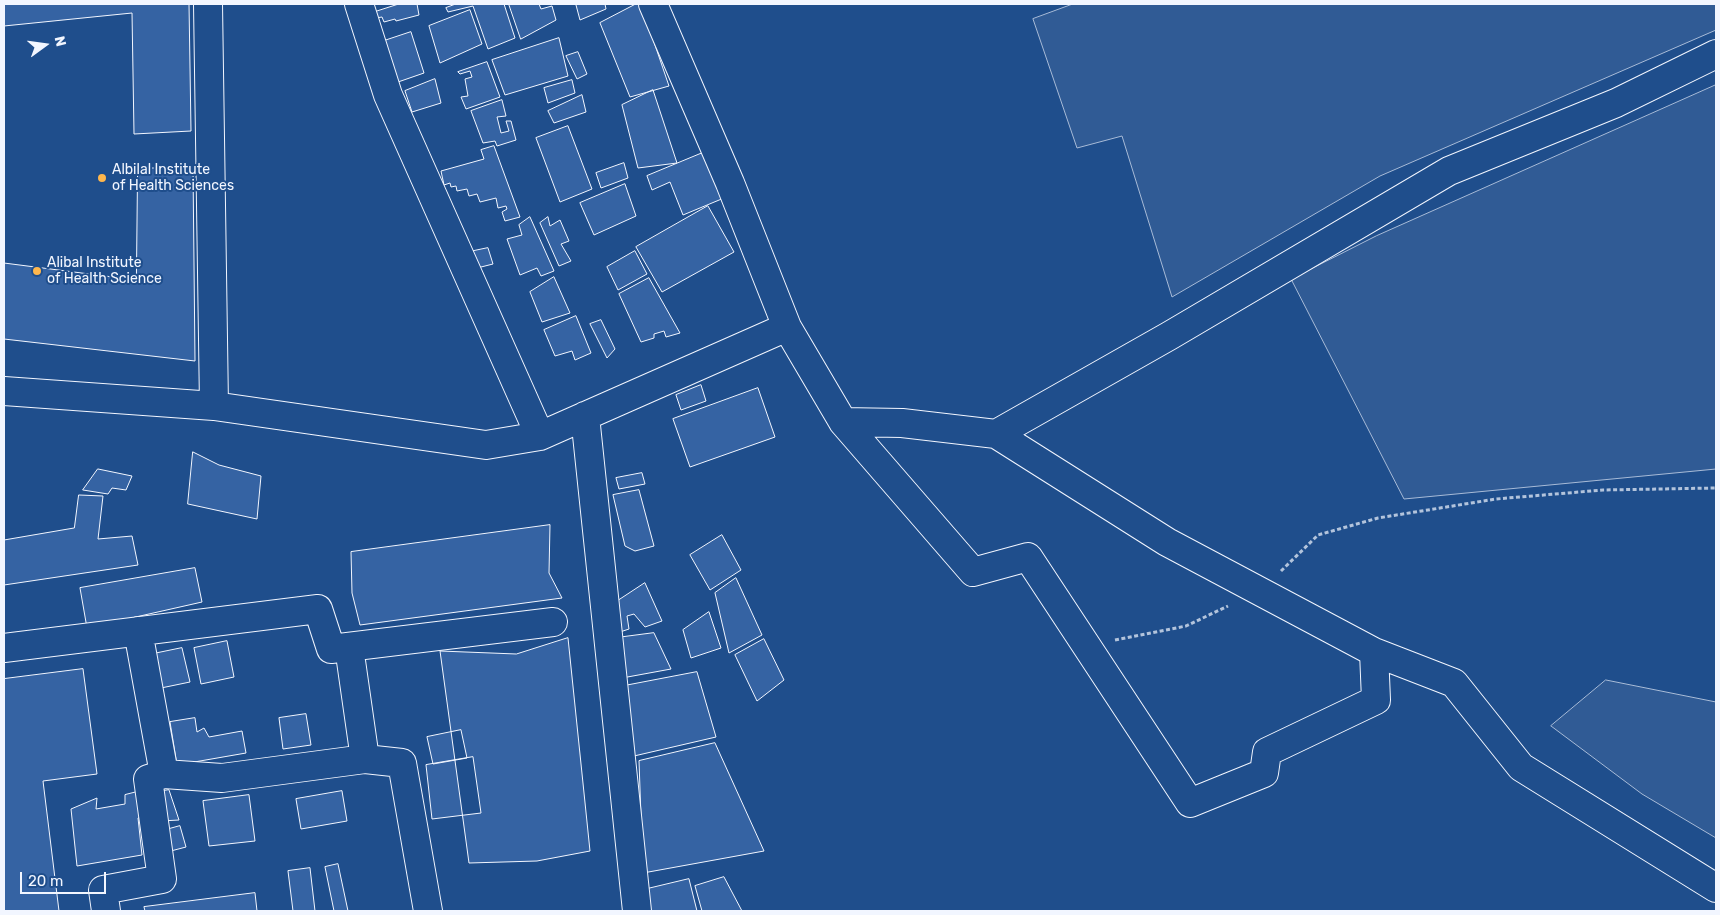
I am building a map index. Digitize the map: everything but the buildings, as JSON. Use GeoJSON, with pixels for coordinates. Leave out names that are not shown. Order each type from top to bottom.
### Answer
{"type":"FeatureCollection","features":[{"type":"Feature","properties":{"kind":"street"},"geometry":{"type":"LineString","coordinates":[[208,4],[214,406]]}},
{"type":"Feature","properties":{"kind":"street"},"geometry":{"type":"LineString","coordinates":[[359,4],[388,95],[540,436]]}},
{"type":"Feature","properties":{"kind":"street"},"geometry":{"type":"LineString","coordinates":[[653,4],[730,183],[787,327],[843,422],[974,572],[1028,557],[1190,803],[1264,772],[1267,752],[1376,700],[1374,652]]}},
{"type":"Feature","properties":{"kind":"street"},"geometry":{"type":"LineString","coordinates":[[996,434],[1177,331],[1449,171],[1616,103],[1716,54]]}},
{"type":"Feature","properties":{"kind":"street"},"geometry":{"type":"LineString","coordinates":[[4,391],[214,406],[486,445],[540,436],[787,327]]}},
{"type":"Feature","properties":{"kind":"street"},"geometry":{"type":"LineString","coordinates":[[585,416],[637,911]]}},
{"type":"Feature","properties":{"kind":"street"},"geometry":{"type":"LineString","coordinates":[[843,422],[902,423],[996,434],[1168,542],[1374,652],[1454,683],[1521,767],[1716,888]]}},
{"type":"Feature","properties":{"kind":"street"},"geometry":{"type":"LineString","coordinates":[[4,648],[318,609],[331,649],[553,622]]}},
{"type":"Feature","properties":{"kind":"street"},"geometry":{"type":"LineString","coordinates":[[138,631],[164,774]]}},
{"type":"Feature","properties":{"kind":"street"},"geometry":{"type":"LineString","coordinates":[[348,647],[365,759]]}},
{"type":"Feature","properties":{"kind":"street"},"geometry":{"type":"LineString","coordinates":[[106,911],[103,890],[162,879],[148,779],[164,774],[222,778],[365,759],[402,763],[428,911]]}},
{"type":"Feature","properties":{"kind":"path"},"geometry":{"type":"LineString","coordinates":[[1086,646],[1186,626],[1259,591],[1318,535],[1378,518],[1506,498],[1603,490],[1716,488]]}},
{"type":"Feature","properties":{"kind":"shaded area"},"geometry":{"type":"Polygon","coordinates":[[[1073,4],[1716,4],[1716,30],[1380,176],[1172,297],[1122,136],[1077,148],[1033,19],[1073,4]]]}},
{"type":"Feature","properties":{"kind":"shaded area"},"geometry":{"type":"Polygon","coordinates":[[[1716,85],[1716,469],[1404,499],[1291,279],[1376,236],[1716,85]]]}},
{"type":"Feature","properties":{"kind":"shaded area"},"geometry":{"type":"Polygon","coordinates":[[[1606,680],[1716,702],[1716,838],[1642,794],[1551,726],[1606,680]]]}},
{"type":"Feature","properties":{"kind":"place","name":"Albilal Institute of Health Sciences"},"geometry":{"type":"Point","coordinates":[102,178]}},
{"type":"Feature","properties":{"kind":"place","name":"Alibal Institute of Health Science"},"geometry":{"type":"Point","coordinates":[37,271]}}]}
